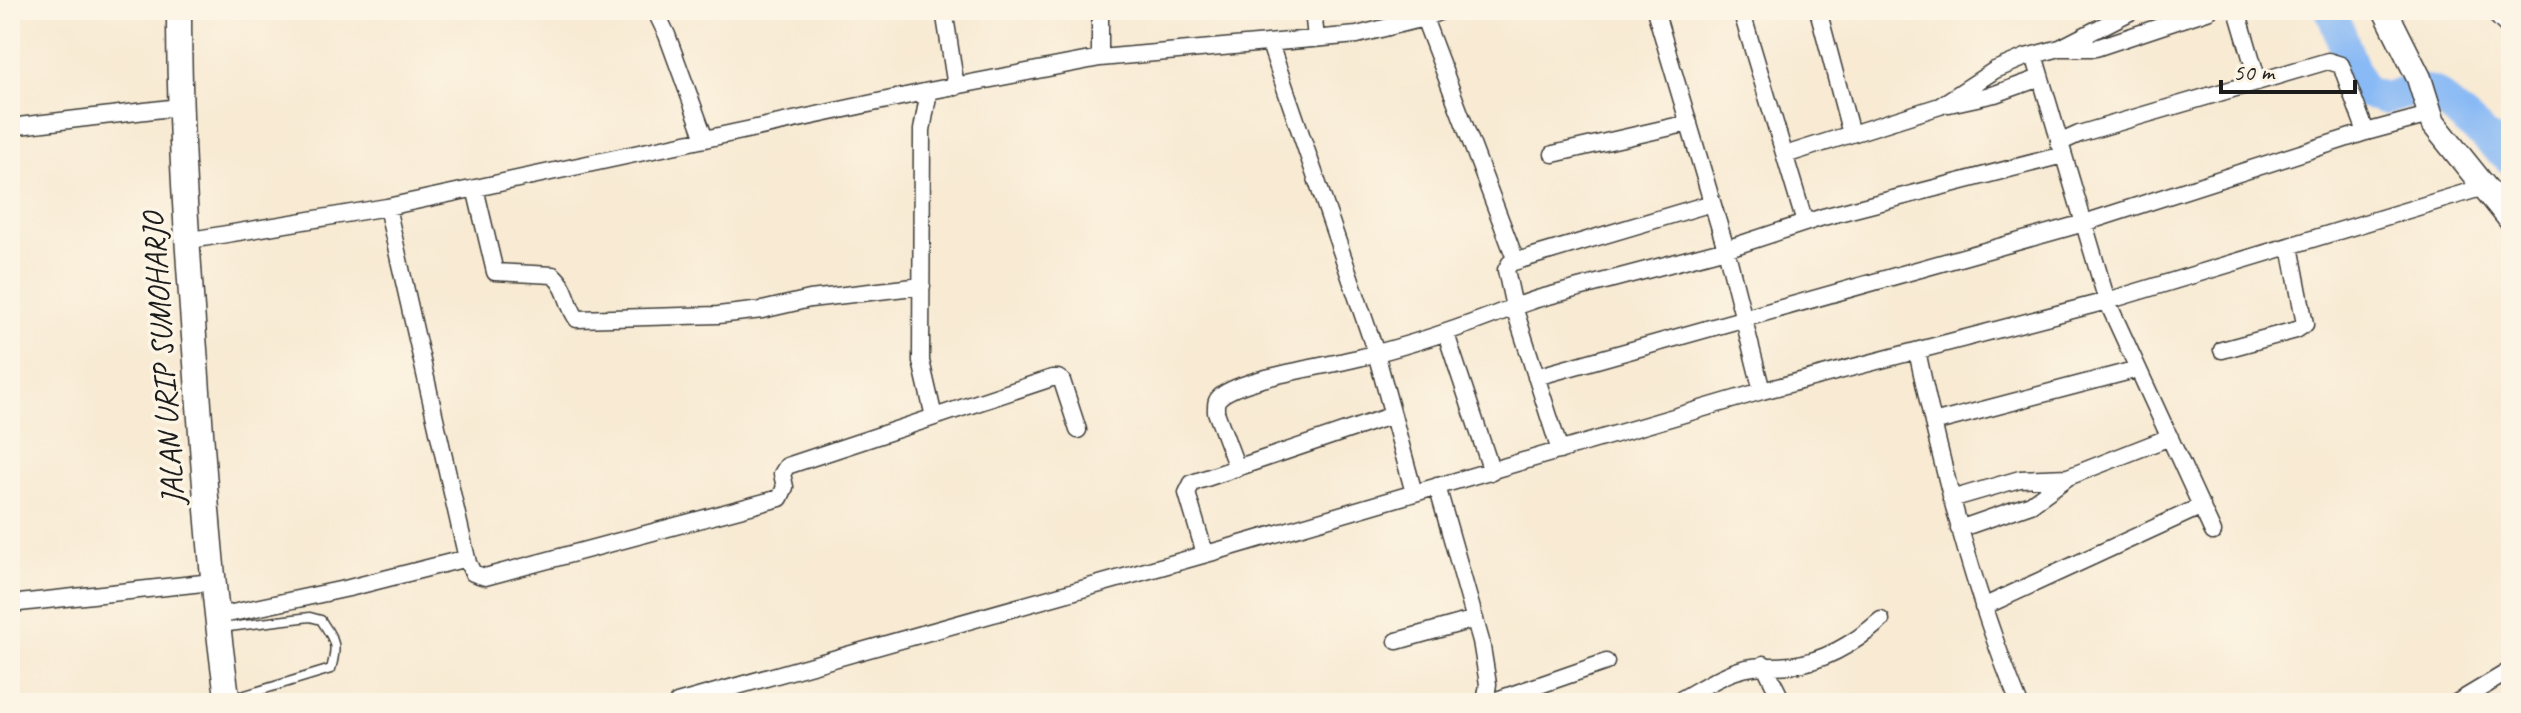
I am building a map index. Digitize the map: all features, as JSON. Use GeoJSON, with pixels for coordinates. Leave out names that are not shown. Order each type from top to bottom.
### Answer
{"type":"FeatureCollection","features":[{"type":"Feature","properties":{"kind":"main road","name":"JALAN URIP SUMOHARJO"},"geometry":{"type":"LineString","coordinates":[[179,10],[179,107],[185,241],[212,582],[228,702]]}},
{"type":"Feature","properties":{"kind":"main road"},"geometry":{"type":"LineString","coordinates":[[2385,10],[2419,78],[2429,109],[2444,139],[2511,220]]}},
{"type":"Feature","properties":{"kind":"street"},"geometry":{"type":"LineString","coordinates":[[655,10],[705,139]]}},
{"type":"Feature","properties":{"kind":"street"},"geometry":{"type":"LineString","coordinates":[[944,10],[956,87]]}},
{"type":"Feature","properties":{"kind":"street"},"geometry":{"type":"LineString","coordinates":[[1100,10],[1100,58]]}},
{"type":"Feature","properties":{"kind":"street"},"geometry":{"type":"LineString","coordinates":[[1313,10],[1316,39]]}},
{"type":"Feature","properties":{"kind":"street"},"geometry":{"type":"LineString","coordinates":[[185,241],[387,207],[929,91],[1100,58],[1357,35],[1444,10]]}},
{"type":"Feature","properties":{"kind":"street"},"geometry":{"type":"LineString","coordinates":[[1655,10],[1726,249],[1762,391]]}},
{"type":"Feature","properties":{"kind":"street"},"geometry":{"type":"LineString","coordinates":[[1741,10],[1805,223]]}},
{"type":"Feature","properties":{"kind":"street"},"geometry":{"type":"LineString","coordinates":[[1818,10],[1851,134]]}},
{"type":"Feature","properties":{"kind":"street"},"geometry":{"type":"LineString","coordinates":[[1940,106],[1995,70],[2060,48],[2134,10]]}},
{"type":"Feature","properties":{"kind":"street"},"geometry":{"type":"LineString","coordinates":[[2060,48],[2096,48],[2210,10]]}},
{"type":"Feature","properties":{"kind":"street"},"geometry":{"type":"LineString","coordinates":[[2237,10],[2258,81]]}},
{"type":"Feature","properties":{"kind":"street"},"geometry":{"type":"LineString","coordinates":[[2491,10],[2511,30]]}},
{"type":"Feature","properties":{"kind":"street"},"geometry":{"type":"LineString","coordinates":[[1424,18],[1516,261]]}},
{"type":"Feature","properties":{"kind":"street"},"geometry":{"type":"LineString","coordinates":[[1270,44],[1376,353],[1414,493]]}},
{"type":"Feature","properties":{"kind":"street"},"geometry":{"type":"LineString","coordinates":[[2034,55],[2107,301],[2213,532]]}},
{"type":"Feature","properties":{"kind":"street"},"geometry":{"type":"LineString","coordinates":[[1237,468],[1215,403],[1218,398],[1255,382],[1446,334],[1537,299],[1726,249],[2061,149],[2079,134],[2328,61],[2336,61],[2344,71],[2366,132]]}},
{"type":"Feature","properties":{"kind":"street"},"geometry":{"type":"LineString","coordinates":[[1785,155],[2040,78]]}},
{"type":"Feature","properties":{"kind":"street"},"geometry":{"type":"LineString","coordinates":[[929,91],[922,130],[921,361],[934,417]]}},
{"type":"Feature","properties":{"kind":"street"},"geometry":{"type":"LineString","coordinates":[[10,127],[179,107]]}},
{"type":"Feature","properties":{"kind":"street"},"geometry":{"type":"LineString","coordinates":[[1536,377],[2084,223],[2429,109]]}},
{"type":"Feature","properties":{"kind":"street"},"geometry":{"type":"LineString","coordinates":[[1553,154],[1689,123]]}},
{"type":"Feature","properties":{"kind":"street"},"geometry":{"type":"LineString","coordinates":[[677,703],[715,698],[1762,391],[2107,301],[2484,187]]}},
{"type":"Feature","properties":{"kind":"street"},"geometry":{"type":"LineString","coordinates":[[475,188],[495,272],[553,275],[567,292],[577,319],[733,314],[810,299],[922,286]]}},
{"type":"Feature","properties":{"kind":"street"},"geometry":{"type":"LineString","coordinates":[[1560,451],[1514,307],[1506,270],[1508,264],[1712,203]]}},
{"type":"Feature","properties":{"kind":"street"},"geometry":{"type":"LineString","coordinates":[[387,207],[467,558],[473,573],[485,577],[780,498],[785,487],[782,474],[787,466],[1058,378],[1062,381],[1078,430]]}},
{"type":"Feature","properties":{"kind":"street"},"geometry":{"type":"LineString","coordinates":[[2222,350],[2296,330],[2305,324],[2290,246]]}},
{"type":"Feature","properties":{"kind":"street"},"geometry":{"type":"LineString","coordinates":[[1446,334],[1492,472]]}},
{"type":"Feature","properties":{"kind":"street"},"geometry":{"type":"LineString","coordinates":[[1917,351],[1959,529],[1983,607],[2019,703]]}},
{"type":"Feature","properties":{"kind":"street"},"geometry":{"type":"LineString","coordinates":[[1933,423],[2138,369]]}},
{"type":"Feature","properties":{"kind":"street"},"geometry":{"type":"LineString","coordinates":[[1205,554],[1187,493],[1192,483],[1393,415]]}},
{"type":"Feature","properties":{"kind":"street"},"geometry":{"type":"LineString","coordinates":[[1959,529],[2031,504],[2068,477],[2170,437]]}},
{"type":"Feature","properties":{"kind":"street"},"geometry":{"type":"LineString","coordinates":[[1951,499],[2020,479],[2068,477]]}},
{"type":"Feature","properties":{"kind":"street"},"geometry":{"type":"LineString","coordinates":[[1437,486],[1481,641],[1488,684],[1486,703],[1606,662]]}},
{"type":"Feature","properties":{"kind":"street"},"geometry":{"type":"LineString","coordinates":[[1983,607],[2202,506]]}},
{"type":"Feature","properties":{"kind":"street"},"geometry":{"type":"LineString","coordinates":[[218,622],[467,558]]}},
{"type":"Feature","properties":{"kind":"street"},"geometry":{"type":"LineString","coordinates":[[10,604],[212,582]]}},
{"type":"Feature","properties":{"kind":"street"},"geometry":{"type":"LineString","coordinates":[[1397,641],[1475,619]]}},
{"type":"Feature","properties":{"kind":"street"},"geometry":{"type":"LineString","coordinates":[[1674,703],[1735,671],[1764,664],[1808,662],[1846,646],[1881,620]]}},
{"type":"Feature","properties":{"kind":"street"},"geometry":{"type":"LineString","coordinates":[[1764,664],[1783,703]]}},
{"type":"Feature","properties":{"kind":"street"},"geometry":{"type":"LineString","coordinates":[[2456,703],[2511,670]]}},
{"type":"Feature","properties":{"kind":"lane"},"geometry":{"type":"LineString","coordinates":[[218,622],[310,617],[321,620],[335,641],[336,651],[331,669],[228,702]]}},
{"type":"Feature","properties":{"kind":"waterway"},"geometry":{"type":"LineString","coordinates":[[2331,10],[2362,91],[2386,99],[2414,90],[2433,92],[2511,159]]}}]}
